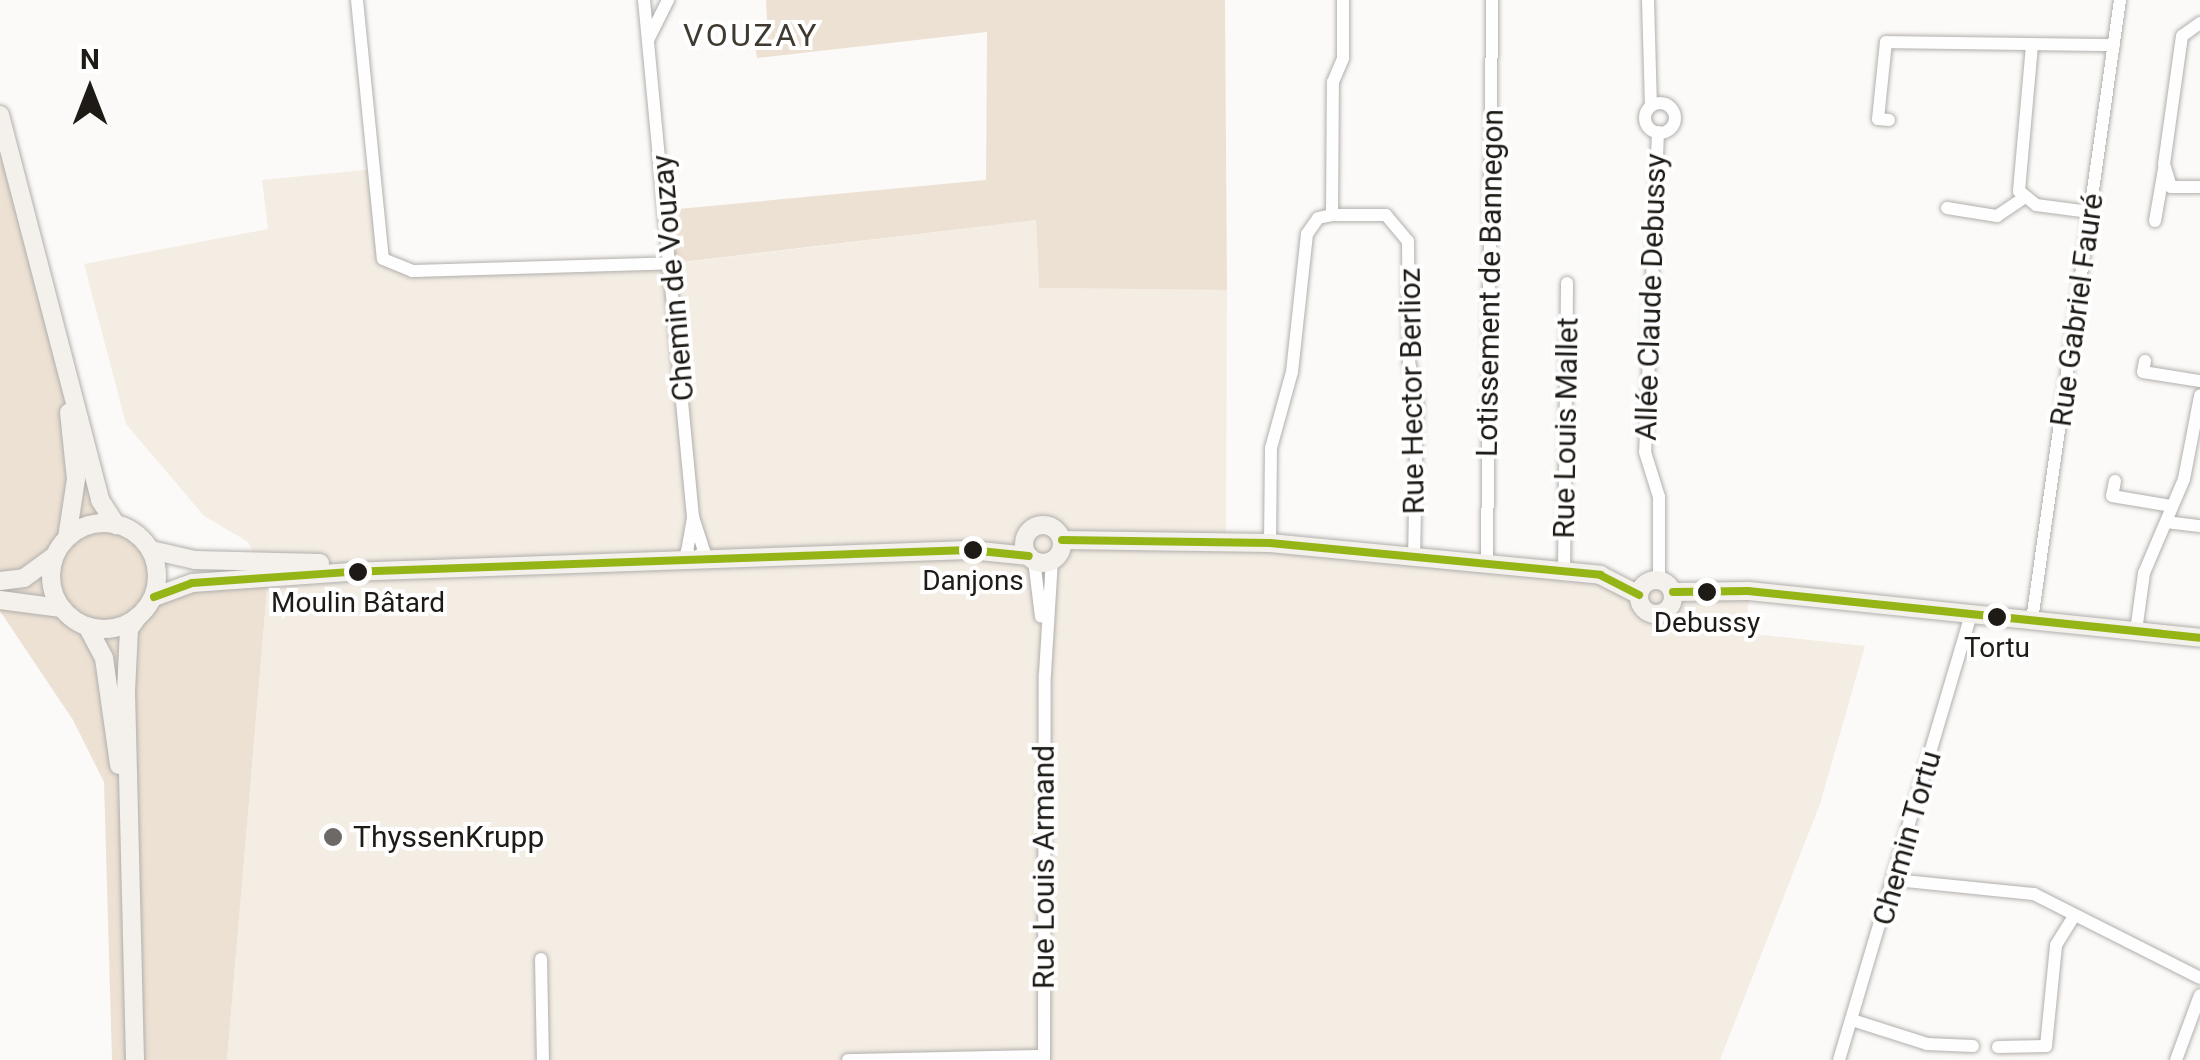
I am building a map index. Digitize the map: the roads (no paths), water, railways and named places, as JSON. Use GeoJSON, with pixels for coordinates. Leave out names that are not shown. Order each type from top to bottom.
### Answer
{"type":"FeatureCollection","features":[{"type":"Feature","properties":{"kind":"main road"},"geometry":{"type":"LineString","coordinates":[[0,115],[100,500],[116,524],[150,550],[158,576],[154,597],[137,618],[126,650],[135,1060]]}},
{"type":"Feature","properties":{"kind":"main road"},"geometry":{"type":"LineString","coordinates":[[53,312],[76,466],[74,517],[51,578],[62,608]]}},
{"type":"Feature","properties":{"kind":"main road"},"geometry":{"type":"LineString","coordinates":[[0,581],[43,569],[63,544],[89,526],[116,524]]}},
{"type":"Feature","properties":{"kind":"main road","name":"Rue Louis Mallet"},"geometry":{"type":"LineString","coordinates":[[150,550],[266,564],[970,550],[1035,554],[1044,525],[1062,540],[1270,543],[1600,575],[1638,594],[1646,611],[1659,614],[1671,606],[1666,586],[2200,638]]}},
{"type":"Feature","properties":{"kind":"main road"},"geometry":{"type":"LineString","coordinates":[[1035,554],[1062,540]]}},
{"type":"Feature","properties":{"kind":"main road","name":"Rue Louis Mallet"},"geometry":{"type":"LineString","coordinates":[[154,597],[192,582],[696,554]]}},
{"type":"Feature","properties":{"kind":"main road"},"geometry":{"type":"LineString","coordinates":[[1638,594],[1646,583],[1666,586]]}},
{"type":"Feature","properties":{"kind":"main road"},"geometry":{"type":"LineString","coordinates":[[0,600],[62,608],[86,626],[104,658],[130,842]]}},
{"type":"Feature","properties":{"kind":"main road"},"geometry":{"type":"LineString","coordinates":[[86,626],[108,629],[137,618]]}},
{"type":"Feature","properties":{"kind":"street"},"geometry":{"type":"LineString","coordinates":[[357,0],[382,259],[412,271],[674,263]]}},
{"type":"Feature","properties":{"kind":"street","name":"Chemin de Vouzay"},"geometry":{"type":"LineString","coordinates":[[646,0],[674,263],[696,554]]}},
{"type":"Feature","properties":{"kind":"street"},"geometry":{"type":"LineString","coordinates":[[648,40],[668,0]]}},
{"type":"Feature","properties":{"kind":"street"},"geometry":{"type":"LineString","coordinates":[[1270,543],[1271,448],[1289,390],[1307,234],[1318,218],[1332,214],[1333,82],[1343,58],[1342,0]]}},
{"type":"Feature","properties":{"kind":"street","name":"Lotissement de Bannegon"},"geometry":{"type":"LineString","coordinates":[[1487,566],[1492,0]]}},
{"type":"Feature","properties":{"kind":"street","name":"Allée Claude Debussy"},"geometry":{"type":"LineString","coordinates":[[1648,0],[1651,106],[1646,123],[1658,132]]}},
{"type":"Feature","properties":{"kind":"street","name":"Rue Gabriel Fauré"},"geometry":{"type":"LineString","coordinates":[[2032,620],[2120,0]]}},
{"type":"Feature","properties":{"kind":"street"},"geometry":{"type":"LineString","coordinates":[[2156,221],[2182,36],[2200,23]]}},
{"type":"Feature","properties":{"kind":"street"},"geometry":{"type":"LineString","coordinates":[[1890,120],[1878,119],[1886,42],[2114,45]]}},
{"type":"Feature","properties":{"kind":"street"},"geometry":{"type":"LineString","coordinates":[[2032,45],[2018,180],[2024,198],[2036,206],[2090,212]]}},
{"type":"Feature","properties":{"kind":"street","name":"Allée Claude Debussy"},"geometry":{"type":"LineString","coordinates":[[1651,106],[1662,103],[1674,111],[1674,124],[1658,132]]}},
{"type":"Feature","properties":{"kind":"street","name":"Allée Claude Debussy"},"geometry":{"type":"LineString","coordinates":[[1658,132],[1645,452],[1660,497],[1666,586]]}},
{"type":"Feature","properties":{"kind":"street"},"geometry":{"type":"LineString","coordinates":[[2164,164],[2172,187],[2200,188]]}},
{"type":"Feature","properties":{"kind":"street"},"geometry":{"type":"LineString","coordinates":[[1946,208],[1997,216],[2024,198]]}},
{"type":"Feature","properties":{"kind":"street","name":"Rue Hector Berlioz"},"geometry":{"type":"LineString","coordinates":[[1332,214],[1386,215],[1408,240],[1410,376],[1418,403],[1414,558]]}},
{"type":"Feature","properties":{"kind":"street","name":"Rue Louis Mallet"},"geometry":{"type":"LineString","coordinates":[[1564,572],[1567,283]]}},
{"type":"Feature","properties":{"kind":"street"},"geometry":{"type":"LineString","coordinates":[[2144,361],[2143,372],[2200,381]]}},
{"type":"Feature","properties":{"kind":"street"},"geometry":{"type":"LineString","coordinates":[[2136,631],[2144,573],[2172,506],[2200,396]]}},
{"type":"Feature","properties":{"kind":"street"},"geometry":{"type":"LineString","coordinates":[[2115,481],[2112,496],[2172,506]]}},
{"type":"Feature","properties":{"kind":"street"},"geometry":{"type":"LineString","coordinates":[[2166,522],[2200,526]]}},
{"type":"Feature","properties":{"kind":"street","name":"Rue Louis Armand"},"geometry":{"type":"LineString","coordinates":[[1035,554],[1045,674],[1044,1058]]}},
{"type":"Feature","properties":{"kind":"street","name":"Chemin Tortu"},"geometry":{"type":"LineString","coordinates":[[1840,1060],[1971,614]]}},
{"type":"Feature","properties":{"kind":"street"},"geometry":{"type":"LineString","coordinates":[[1895,880],[2022,892],[2200,978]]}},
{"type":"Feature","properties":{"kind":"street"},"geometry":{"type":"LineString","coordinates":[[1998,1047],[2046,1046],[2056,945],[2074,916]]}},
{"type":"Feature","properties":{"kind":"street"},"geometry":{"type":"LineString","coordinates":[[540,959],[542,1060]]}},
{"type":"Feature","properties":{"kind":"street"},"geometry":{"type":"LineString","coordinates":[[2176,1060],[2200,995]]}},
{"type":"Feature","properties":{"kind":"street"},"geometry":{"type":"LineString","coordinates":[[1852,1020],[1927,1044],[1973,1046]]}},
{"type":"Feature","properties":{"kind":"street"},"geometry":{"type":"LineString","coordinates":[[848,1060],[1044,1058]]}},
{"type":"Feature","properties":{"kind":"place","name":"Danjons"},"geometry":{"type":"Point","coordinates":[973,550]}},
{"type":"Feature","properties":{"kind":"place","name":"Moulin Bâtard"},"geometry":{"type":"Point","coordinates":[358,572]}},
{"type":"Feature","properties":{"kind":"place","name":"Debussy"},"geometry":{"type":"Point","coordinates":[1707,592]}},
{"type":"Feature","properties":{"kind":"place","name":"Tortu"},"geometry":{"type":"Point","coordinates":[1997,617]}},
{"type":"Feature","properties":{"kind":"place","name":"ThyssenKrupp"},"geometry":{"type":"Point","coordinates":[333,837]}},
{"type":"Feature","properties":{"kind":"district","name":"VOUZAY"},"geometry":{"type":"Point","coordinates":[751,35]}}]}
